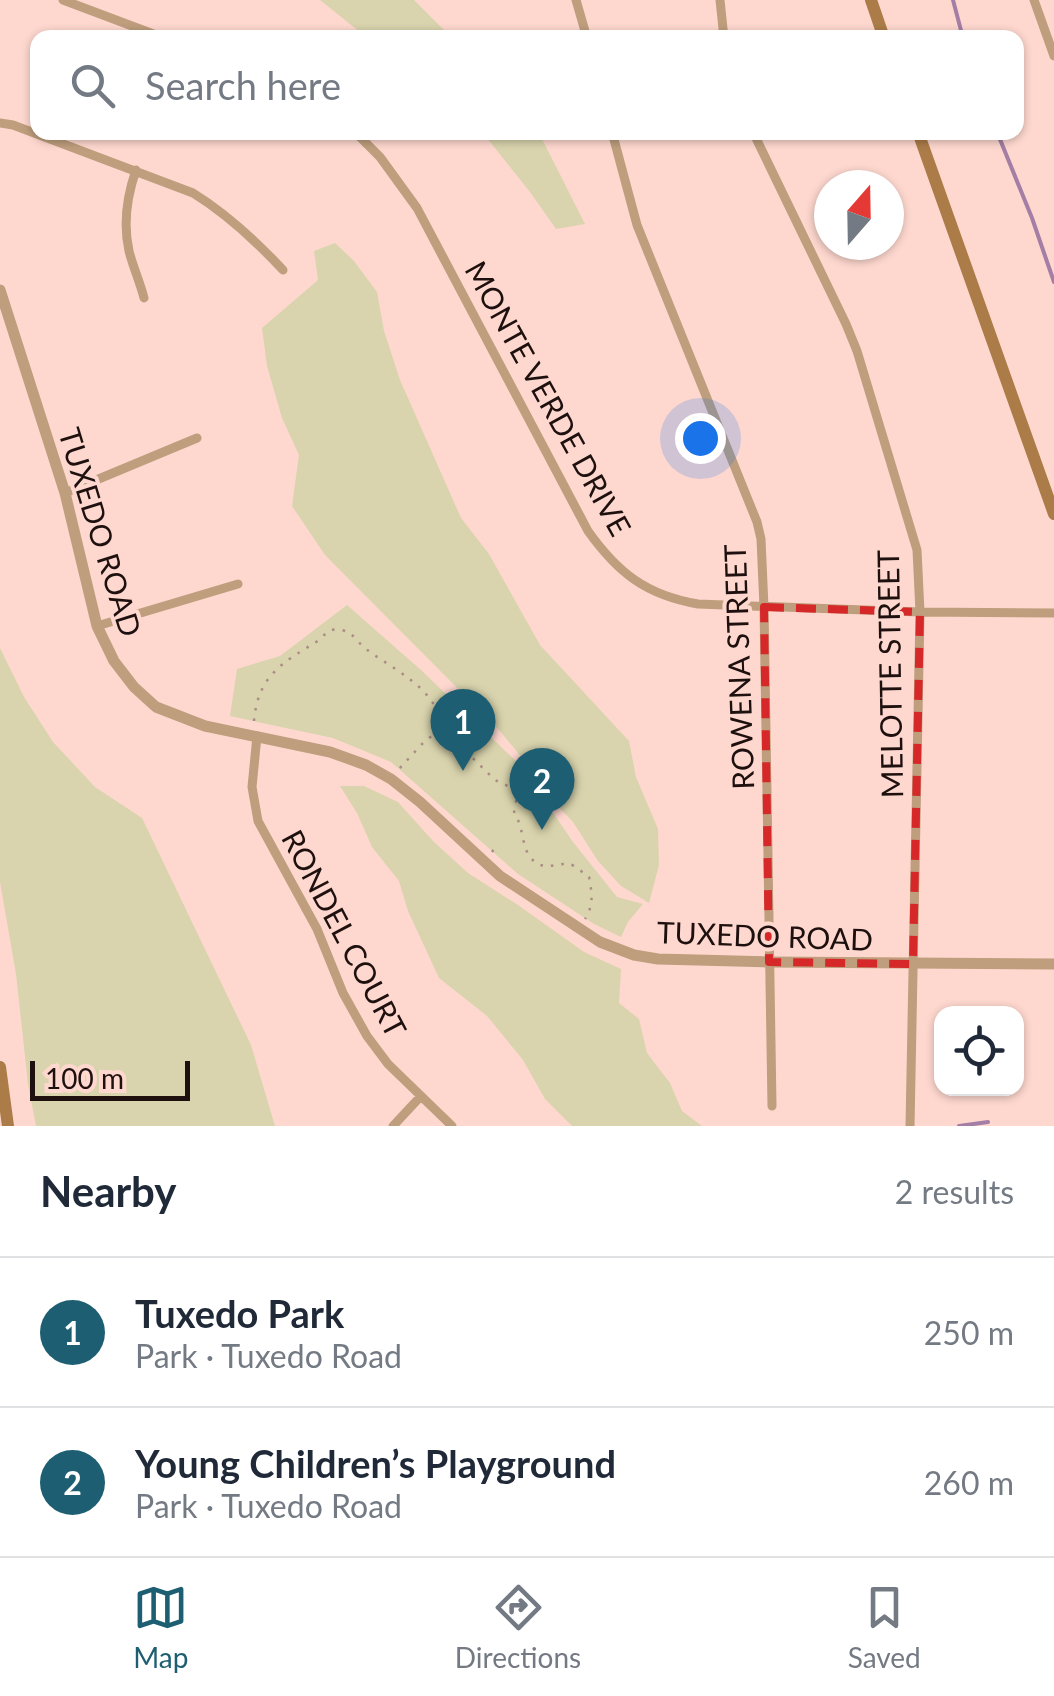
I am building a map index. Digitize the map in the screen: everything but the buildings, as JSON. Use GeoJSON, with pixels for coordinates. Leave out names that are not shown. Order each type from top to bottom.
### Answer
{"type":"FeatureCollection","features":[{"type":"Feature","properties":{"kind":"main road"},"geometry":{"type":"LineString","coordinates":[[871,0],[881,30]]}},
{"type":"Feature","properties":{"kind":"main road"},"geometry":{"type":"LineString","coordinates":[[921,140],[1054,514]]}},
{"type":"Feature","properties":{"kind":"main road"},"geometry":{"type":"LineString","coordinates":[[0,1066],[8,1126]]}},
{"type":"Feature","properties":{"kind":"street"},"geometry":{"type":"LineString","coordinates":[[63,0],[143,30]]}},
{"type":"Feature","properties":{"kind":"street"},"geometry":{"type":"LineString","coordinates":[[576,0],[584,30]]}},
{"type":"Feature","properties":{"kind":"street"},"geometry":{"type":"LineString","coordinates":[[720,0],[723,30]]}},
{"type":"Feature","properties":{"kind":"street"},"geometry":{"type":"LineString","coordinates":[[1034,0],[1054,56]]}},
{"type":"Feature","properties":{"kind":"street"},"geometry":{"type":"LineString","coordinates":[[0,123],[30,130]]}},
{"type":"Feature","properties":{"kind":"street"},"geometry":{"type":"LineString","coordinates":[[56,140],[192,193],[218,209],[283,270]]}},
{"type":"Feature","properties":{"kind":"street","name":"MONTE VERDE DRIVE"},"geometry":{"type":"LineString","coordinates":[[363,140],[380,156],[417,208],[588,531],[605,555],[631,579],[648,589],[698,604],[1054,613]]}},
{"type":"Feature","properties":{"kind":"street","name":"ROWENA STREET"},"geometry":{"type":"LineString","coordinates":[[614,140],[638,225],[757,522],[760,539],[772,1106]]}},
{"type":"Feature","properties":{"kind":"street","name":"MELOTTE STREET"},"geometry":{"type":"LineString","coordinates":[[758,140],[857,351],[917,550],[920,612],[910,1126]]}},
{"type":"Feature","properties":{"kind":"street"},"geometry":{"type":"LineString","coordinates":[[136,170],[125,223],[129,252],[144,298]]}},
{"type":"Feature","properties":{"kind":"street","name":"TUXEDO ROAD"},"geometry":{"type":"LineString","coordinates":[[0,290],[65,493],[98,626],[114,660],[156,707],[204,726],[330,752],[366,764],[420,802],[500,876],[600,942],[634,955],[769,962],[1054,964]]}},
{"type":"Feature","properties":{"kind":"street"},"geometry":{"type":"LineString","coordinates":[[65,493],[197,438]]}},
{"type":"Feature","properties":{"kind":"street"},"geometry":{"type":"LineString","coordinates":[[98,626],[238,584]]}},
{"type":"Feature","properties":{"kind":"street","name":"RONDEL COURT"},"geometry":{"type":"LineString","coordinates":[[257,736],[252,787],[258,822],[317,929],[343,993],[388,1064],[452,1126]]}},
{"type":"Feature","properties":{"kind":"street"},"geometry":{"type":"LineString","coordinates":[[393,1126],[420,1096]]}},
{"type":"Feature","properties":{"kind":"path"},"geometry":{"type":"LineString","coordinates":[[254,721],[256,698],[276,669],[324,633],[334,630],[353,634],[419,686],[440,713],[442,728],[495,780],[510,787],[517,796],[514,813],[528,856],[545,866],[570,864],[589,877],[593,895],[585,919]]}},
{"type":"Feature","properties":{"kind":"path"},"geometry":{"type":"LineString","coordinates":[[398,770],[442,728]]}},
{"type":"Feature","properties":{"kind":"path"},"geometry":{"type":"LineString","coordinates":[[492,852],[497,847]]}},
{"type":"Feature","properties":{"kind":"highlighted area"},"geometry":{"type":"Polygon","coordinates":[[[764,607],[920,612],[913,964],[769,962],[764,607]]]}},
{"type":"Feature","properties":{"kind":"shaded area"},"geometry":{"type":"Polygon","coordinates":[[[320,0],[414,0],[444,30],[357,30],[320,0]]]}},
{"type":"Feature","properties":{"kind":"shaded area"},"geometry":{"type":"Polygon","coordinates":[[[489,140],[543,140],[585,224],[556,229],[489,140]]]}},
{"type":"Feature","properties":{"kind":"shaded area"},"geometry":{"type":"Polygon","coordinates":[[[335,243],[377,292],[384,331],[400,380],[461,518],[489,554],[540,645],[629,741],[636,777],[658,829],[659,865],[649,903],[621,886],[598,861],[573,822],[548,796],[499,730],[325,555],[292,506],[299,455],[282,418],[267,366],[262,328],[318,280],[314,251],[335,243]]]}},
{"type":"Feature","properties":{"kind":"shaded area"},"geometry":{"type":"Polygon","coordinates":[[[347,605],[521,766],[617,897],[643,904],[621,937],[518,874],[391,762],[333,738],[230,716],[237,669],[280,656],[347,605]]]}},
{"type":"Feature","properties":{"kind":"shaded area"},"geometry":{"type":"Polygon","coordinates":[[[0,648],[24,697],[53,742],[95,787],[142,818],[251,1045],[275,1126],[36,1126],[0,882],[0,648]]]}},
{"type":"Feature","properties":{"kind":"shaded area"},"geometry":{"type":"Polygon","coordinates":[[[340,786],[364,786],[398,802],[468,873],[584,952],[621,969],[619,1003],[639,1019],[647,1053],[670,1083],[682,1111],[702,1126],[572,1126],[545,1099],[523,1060],[487,1016],[439,978],[408,911],[399,881],[372,847],[340,786]]]}},
{"type":"Feature","properties":{"kind":"waterway"},"geometry":{"type":"LineString","coordinates":[[953,0],[961,30]]}},
{"type":"Feature","properties":{"kind":"waterway"},"geometry":{"type":"LineString","coordinates":[[1000,140],[1054,282]]}},
{"type":"Feature","properties":{"kind":"waterway"},"geometry":{"type":"LineString","coordinates":[[959,1126],[988,1122]]}},
{"type":"Feature","properties":{"kind":"place","name":"Tuxedo Park"},"geometry":{"type":"Point","coordinates":[463,771]}},
{"type":"Feature","properties":{"kind":"place","name":"Young Children’s Playground"},"geometry":{"type":"Point","coordinates":[542,830]}}]}
